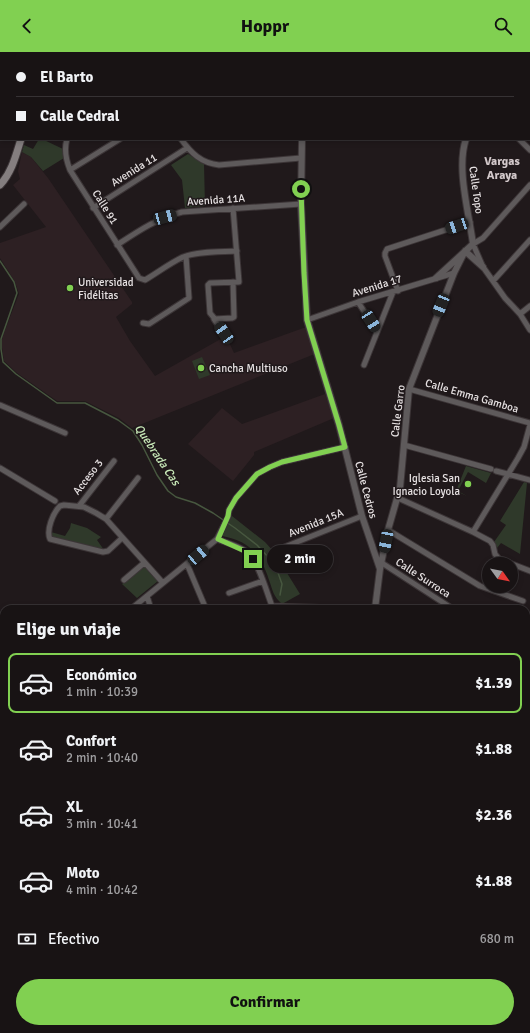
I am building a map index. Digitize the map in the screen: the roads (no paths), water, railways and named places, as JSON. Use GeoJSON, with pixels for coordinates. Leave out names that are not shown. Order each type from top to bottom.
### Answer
{"type":"FeatureCollection","features":[{"type":"Feature","properties":{"kind":"main road"},"geometry":{"type":"LineString","coordinates":[[1,183],[13,164],[21,140]]}},
{"type":"Feature","properties":{"kind":"street","name":"Calle 91"},"geometry":{"type":"LineString","coordinates":[[67,140],[67,162],[70,170],[139,278],[145,280],[175,261],[186,256]]}},
{"type":"Feature","properties":{"kind":"street"},"geometry":{"type":"LineString","coordinates":[[70,170],[118,140]]}},
{"type":"Feature","properties":{"kind":"street"},"geometry":{"type":"LineString","coordinates":[[182,140],[193,154],[205,162],[219,165],[301,158]]}},
{"type":"Feature","properties":{"kind":"street","name":"Calle Cedros"},"geometry":{"type":"LineString","coordinates":[[302,140],[302,204],[307,320],[339,425],[362,516],[381,566],[376,605]]}},
{"type":"Feature","properties":{"kind":"street","name":"Calle Topo"},"geometry":{"type":"LineString","coordinates":[[466,140],[462,170],[473,244]]}},
{"type":"Feature","properties":{"kind":"street"},"geometry":{"type":"LineString","coordinates":[[519,140],[530,150]]}},
{"type":"Feature","properties":{"kind":"street","name":"Avenida 11"},"geometry":{"type":"LineString","coordinates":[[93,208],[187,148]]}},
{"type":"Feature","properties":{"kind":"street"},"geometry":{"type":"LineString","coordinates":[[530,185],[482,238],[473,244],[483,267],[520,314],[530,330]]}},
{"type":"Feature","properties":{"kind":"street"},"geometry":{"type":"LineString","coordinates":[[0,227],[24,204]]}},
{"type":"Feature","properties":{"kind":"street","name":"Avenida 11A"},"geometry":{"type":"LineString","coordinates":[[117,244],[152,223],[182,212],[302,204]]}},
{"type":"Feature","properties":{"kind":"street"},"geometry":{"type":"LineString","coordinates":[[224,333],[210,313],[208,285],[239,282],[233,208]]}},
{"type":"Feature","properties":{"kind":"street"},"geometry":{"type":"LineString","coordinates":[[364,365],[377,331],[395,292],[385,256],[386,251],[389,248],[470,222]]}},
{"type":"Feature","properties":{"kind":"street"},"geometry":{"type":"LineString","coordinates":[[493,281],[530,240]]}},
{"type":"Feature","properties":{"kind":"street","name":"Calle Garro"},"geometry":{"type":"LineString","coordinates":[[381,566],[388,530],[400,488],[409,388],[454,273],[465,251],[473,244]]}},
{"type":"Feature","properties":{"kind":"street"},"geometry":{"type":"LineString","coordinates":[[143,322],[149,324],[189,298],[186,256],[201,253],[237,251]]}},
{"type":"Feature","properties":{"kind":"street"},"geometry":{"type":"LineString","coordinates":[[436,278],[465,251],[483,267]]}},
{"type":"Feature","properties":{"kind":"street","name":"Avenida 17"},"geometry":{"type":"LineString","coordinates":[[307,320],[358,302],[454,273]]}},
{"type":"Feature","properties":{"kind":"street"},"geometry":{"type":"LineString","coordinates":[[213,317],[217,320],[234,317],[233,282]]}},
{"type":"Feature","properties":{"kind":"street"},"geometry":{"type":"LineString","coordinates":[[358,302],[377,331]]}},
{"type":"Feature","properties":{"kind":"street"},"geometry":{"type":"LineString","coordinates":[[520,314],[530,306]]}},
{"type":"Feature","properties":{"kind":"street","name":"Calle Emma Gamboa"},"geometry":{"type":"LineString","coordinates":[[409,388],[530,424]]}},
{"type":"Feature","properties":{"kind":"street"},"geometry":{"type":"LineString","coordinates":[[0,405],[65,433]]}},
{"type":"Feature","properties":{"kind":"street"},"geometry":{"type":"LineString","coordinates":[[473,532],[524,448],[530,424]]}},
{"type":"Feature","properties":{"kind":"street"},"geometry":{"type":"LineString","coordinates":[[404,445],[490,469]]}},
{"type":"Feature","properties":{"kind":"street"},"geometry":{"type":"LineString","coordinates":[[136,605],[218,539],[229,510],[236,498],[257,474],[282,462],[345,447]]}},
{"type":"Feature","properties":{"kind":"street","name":"Acceso 3"},"geometry":{"type":"LineString","coordinates":[[79,506],[114,461]]}},
{"type":"Feature","properties":{"kind":"street"},"geometry":{"type":"LineString","coordinates":[[0,468],[54,501]]}},
{"type":"Feature","properties":{"kind":"street"},"geometry":{"type":"LineString","coordinates":[[496,471],[530,480]]}},
{"type":"Feature","properties":{"kind":"street"},"geometry":{"type":"LineString","coordinates":[[106,519],[138,478]]}},
{"type":"Feature","properties":{"kind":"street"},"geometry":{"type":"LineString","coordinates":[[398,498],[490,541],[493,545],[495,554],[499,559],[530,571]]}},
{"type":"Feature","properties":{"kind":"street"},"geometry":{"type":"LineString","coordinates":[[122,538],[108,551],[103,552],[50,539],[48,535],[58,508],[64,505],[79,506],[90,510],[106,519],[163,583]]}},
{"type":"Feature","properties":{"kind":"street","name":"Avenida 15A"},"geometry":{"type":"LineString","coordinates":[[277,550],[362,516]]}},
{"type":"Feature","properties":{"kind":"street"},"geometry":{"type":"LineString","coordinates":[[388,530],[480,586],[523,602]]}},
{"type":"Feature","properties":{"kind":"street"},"geometry":{"type":"LineString","coordinates":[[218,539],[247,552],[253,559],[263,581],[269,605]]}},
{"type":"Feature","properties":{"kind":"street"},"geometry":{"type":"LineString","coordinates":[[124,580],[144,563]]}},
{"type":"Feature","properties":{"kind":"street"},"geometry":{"type":"LineString","coordinates":[[187,564],[204,605]]}},
{"type":"Feature","properties":{"kind":"street","name":"Calle Surroca"},"geometry":{"type":"LineString","coordinates":[[381,566],[446,605]]}},
{"type":"Feature","properties":{"kind":"street"},"geometry":{"type":"LineString","coordinates":[[229,593],[263,581]]}},
{"type":"Feature","properties":{"kind":"street"},"geometry":{"type":"LineString","coordinates":[[147,596],[150,605]]}},
{"type":"Feature","properties":{"kind":"waterway","name":"Quebrada Cas"},"geometry":{"type":"LineString","coordinates":[[0,261],[14,282],[17,293],[1,339],[3,362],[16,374],[57,403],[85,403],[118,420],[133,431],[157,475],[168,491],[176,497],[195,503],[213,513],[257,545],[269,558],[277,570],[282,584],[280,595]]}},
{"type":"Feature","properties":{"kind":"place","name":"Universidad Fidélitas"},"geometry":{"type":"Point","coordinates":[70,288]}},
{"type":"Feature","properties":{"kind":"place","name":"Cancha Multiuso"},"geometry":{"type":"Point","coordinates":[201,368]}},
{"type":"Feature","properties":{"kind":"place","name":"Iglesia San Ignacio Loyola"},"geometry":{"type":"Point","coordinates":[468,484]}},
{"type":"Feature","properties":{"kind":"district","name":"Vargas Araya"},"geometry":{"type":"Point","coordinates":[502,168]}}]}
